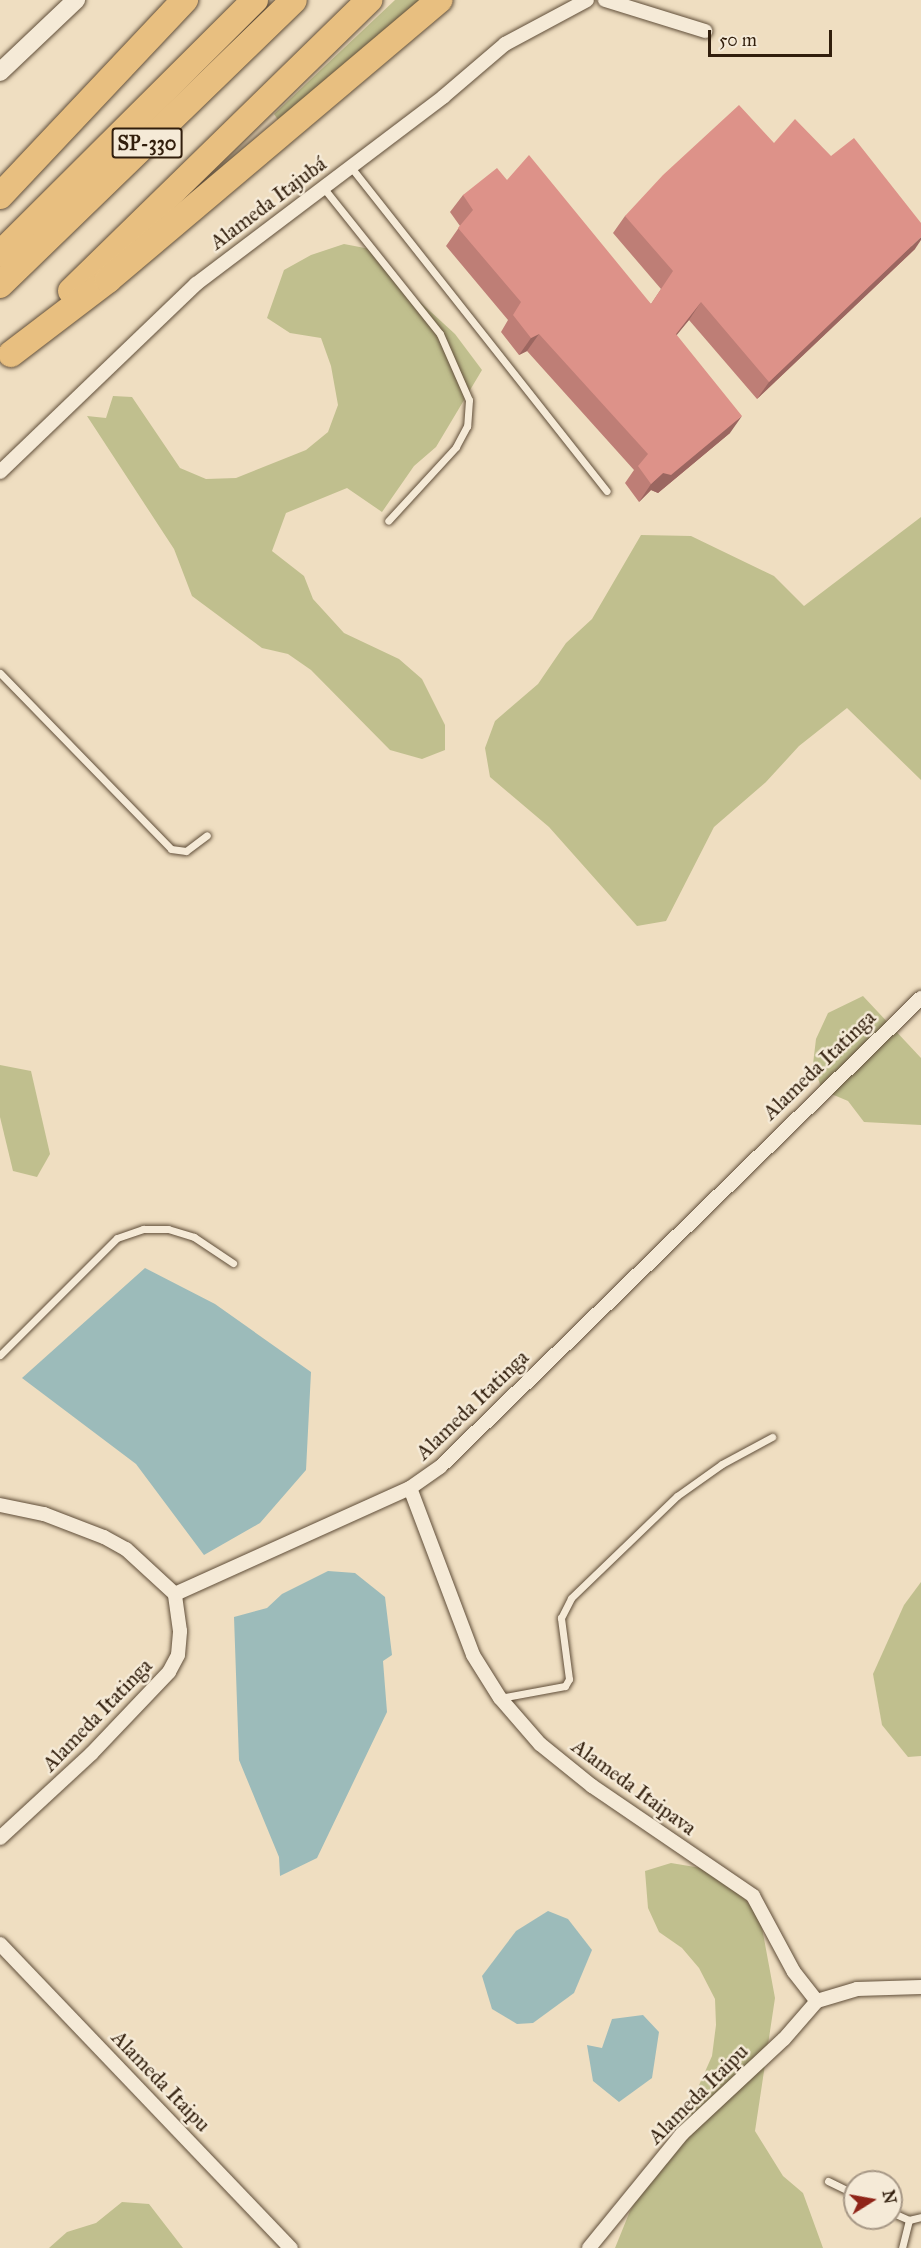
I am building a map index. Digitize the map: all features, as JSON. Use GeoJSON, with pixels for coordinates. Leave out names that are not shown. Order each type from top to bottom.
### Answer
{"type":"FeatureCollection","features":[{"type":"Feature","properties":{"kind":"highway"},"geometry":{"type":"LineString","coordinates":[[7,189],[170,0]]}},
{"type":"Feature","properties":{"kind":"highway"},"geometry":{"type":"LineString","coordinates":[[7,189],[185,0]]}},
{"type":"Feature","properties":{"kind":"highway","name":"SP-330"},"geometry":{"type":"LineString","coordinates":[[0,254],[255,0]]}},
{"type":"Feature","properties":{"kind":"highway","name":"SP-330"},"geometry":{"type":"LineString","coordinates":[[0,285],[294,0]]}},
{"type":"Feature","properties":{"kind":"highway"},"geometry":{"type":"LineString","coordinates":[[5,359],[369,0]]}},
{"type":"Feature","properties":{"kind":"highway"},"geometry":{"type":"LineString","coordinates":[[5,359],[108,280],[439,0]]}},
{"type":"Feature","properties":{"kind":"street"},"geometry":{"type":"LineString","coordinates":[[0,72],[76,0]]}},
{"type":"Feature","properties":{"kind":"street","name":"Alameda Itajubá"},"geometry":{"type":"LineString","coordinates":[[0,472],[196,284],[322,186],[443,97],[505,44],[587,0]]}},
{"type":"Feature","properties":{"kind":"street"},"geometry":{"type":"LineString","coordinates":[[605,0],[705,31]]}},
{"type":"Feature","properties":{"kind":"street","name":"Alameda Itatinga"},"geometry":{"type":"LineString","coordinates":[[0,1838],[91,1754],[169,1672],[178,1655],[175,1594],[410,1488],[440,1467],[921,998]]}},
{"type":"Feature","properties":{"kind":"street","name":"Alameda Itaipava"},"geometry":{"type":"LineString","coordinates":[[410,1488],[473,1655],[500,1698],[540,1744],[592,1786],[753,1896],[794,1972],[817,2001]]}},
{"type":"Feature","properties":{"kind":"street"},"geometry":{"type":"LineString","coordinates":[[0,1505],[44,1514],[104,1537],[126,1549],[175,1594]]}},
{"type":"Feature","properties":{"kind":"street","name":"Alameda Itaipu"},"geometry":{"type":"LineString","coordinates":[[0,1944],[291,2248]]}},
{"type":"Feature","properties":{"kind":"street"},"geometry":{"type":"LineString","coordinates":[[817,2001],[857,1989],[921,1987]]}},
{"type":"Feature","properties":{"kind":"street","name":"Alameda Itaipu"},"geometry":{"type":"LineString","coordinates":[[589,2248],[682,2134],[784,2039],[817,2001]]}},
{"type":"Feature","properties":{"kind":"lane"},"geometry":{"type":"LineString","coordinates":[[350,166],[607,491]]}},
{"type":"Feature","properties":{"kind":"lane"},"geometry":{"type":"LineString","coordinates":[[322,186],[440,334],[469,400],[467,426],[456,447],[388,521]]}},
{"type":"Feature","properties":{"kind":"lane"},"geometry":{"type":"LineString","coordinates":[[0,673],[171,849],[186,851],[207,836]]}},
{"type":"Feature","properties":{"kind":"lane"},"geometry":{"type":"LineString","coordinates":[[0,1355],[117,1238],[143,1229],[168,1229],[194,1237],[233,1263]]}},
{"type":"Feature","properties":{"kind":"lane"},"geometry":{"type":"LineString","coordinates":[[500,1698],[565,1686],[569,1679],[561,1618],[572,1598],[677,1496],[722,1464],[772,1437]]}},
{"type":"Feature","properties":{"kind":"lane"},"geometry":{"type":"LineString","coordinates":[[828,2181],[843,2188]]}},
{"type":"Feature","properties":{"kind":"lane"},"geometry":{"type":"LineString","coordinates":[[903,2217],[909,2220],[921,2217]]}},
{"type":"Feature","properties":{"kind":"lane"},"geometry":{"type":"LineString","coordinates":[[902,2248],[909,2220]]}},
{"type":"Feature","properties":{"kind":"shaded area"},"geometry":{"type":"Polygon","coordinates":[[[395,0],[424,0],[278,120],[274,114],[395,0]]]}},
{"type":"Feature","properties":{"kind":"shaded area"},"geometry":{"type":"Polygon","coordinates":[[[344,244],[370,249],[395,279],[455,334],[482,370],[436,447],[414,466],[382,512],[347,488],[286,513],[272,551],[304,576],[313,599],[344,633],[399,659],[422,679],[445,725],[445,750],[422,759],[390,750],[311,670],[288,654],[262,648],[192,596],[174,549],[87,416],[106,418],[113,396],[132,397],[180,468],[206,479],[236,478],[306,450],[328,432],[338,405],[331,366],[321,338],[290,333],[267,318],[284,270],[311,255],[344,244]]]}},
{"type":"Feature","properties":{"kind":"shaded area"},"geometry":{"type":"Polygon","coordinates":[[[921,517],[921,780],[847,708],[799,746],[766,782],[714,827],[666,921],[637,926],[549,827],[490,777],[485,748],[495,721],[538,684],[566,643],[592,619],[641,535],[691,536],[774,576],[804,606],[921,517]]]}},
{"type":"Feature","properties":{"kind":"shaded area"},"geometry":{"type":"Polygon","coordinates":[[[863,996],[921,1058],[921,1125],[864,1122],[848,1101],[822,1090],[813,1064],[816,1039],[828,1013],[863,996]]]}},
{"type":"Feature","properties":{"kind":"shaded area"},"geometry":{"type":"Polygon","coordinates":[[[0,1065],[31,1071],[50,1154],[37,1177],[13,1171],[0,1117],[0,1065]]]}},
{"type":"Feature","properties":{"kind":"shaded area"},"geometry":{"type":"Polygon","coordinates":[[[921,1582],[921,1756],[908,1757],[882,1725],[873,1674],[904,1605],[921,1582]]]}},
{"type":"Feature","properties":{"kind":"shaded area"},"geometry":{"type":"Polygon","coordinates":[[[671,1863],[701,1868],[743,1897],[760,1917],[775,1998],[755,2131],[783,2176],[803,2193],[823,2248],[615,2248],[630,2211],[688,2110],[712,2056],[716,2025],[715,1999],[699,1968],[682,1948],[659,1932],[648,1908],[645,1871],[671,1863]]]}},
{"type":"Feature","properties":{"kind":"shaded area"},"geometry":{"type":"Polygon","coordinates":[[[122,2202],[149,2204],[183,2248],[49,2248],[67,2232],[96,2223],[122,2202]]]}},
{"type":"Feature","properties":{"kind":"water"},"geometry":{"type":"Polygon","coordinates":[[[145,1268],[215,1304],[311,1372],[306,1470],[260,1523],[204,1555],[136,1464],[22,1378],[145,1268]]]}},
{"type":"Feature","properties":{"kind":"water"},"geometry":{"type":"Polygon","coordinates":[[[328,1571],[355,1573],[385,1597],[392,1655],[383,1661],[387,1712],[317,1858],[280,1876],[279,1857],[239,1760],[234,1617],[267,1608],[282,1594],[328,1571]]]}},
{"type":"Feature","properties":{"kind":"water"},"geometry":{"type":"Polygon","coordinates":[[[548,1911],[568,1919],[592,1950],[574,1993],[533,2023],[517,2024],[492,2009],[482,1976],[516,1931],[548,1911]]]}},
{"type":"Feature","properties":{"kind":"water"},"geometry":{"type":"Polygon","coordinates":[[[643,2015],[659,2032],[652,2078],[619,2102],[593,2081],[587,2045],[602,2048],[612,2019],[643,2015]]]}},
{"type":"Feature","properties":{"kind":"building"},"geometry":{"type":"Polygon","coordinates":[[[739,105],[774,143],[795,119],[831,156],[854,138],[921,223],[921,237],[769,382],[701,302],[676,334],[742,416],[671,475],[663,473],[651,484],[638,466],[648,454],[539,334],[531,338],[513,315],[521,302],[458,228],[473,210],[463,195],[497,168],[507,180],[529,155],[651,304],[673,271],[625,216],[663,175],[739,105]]]}}]}
